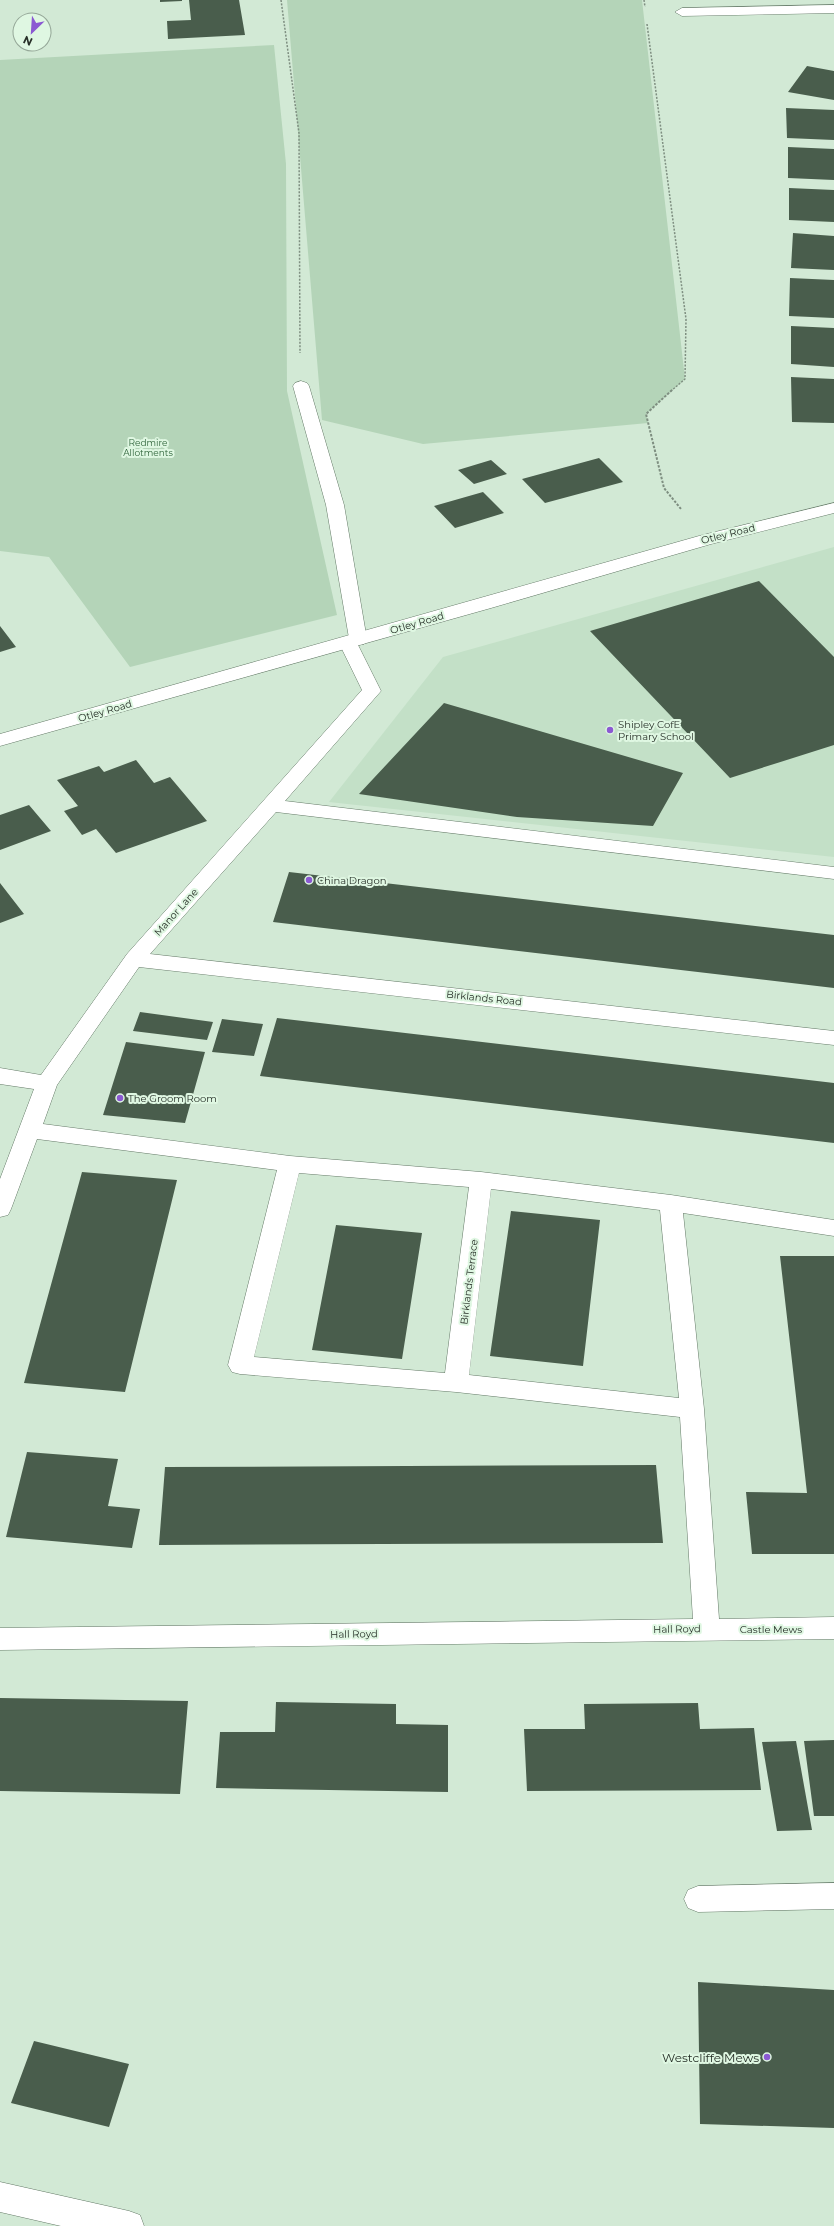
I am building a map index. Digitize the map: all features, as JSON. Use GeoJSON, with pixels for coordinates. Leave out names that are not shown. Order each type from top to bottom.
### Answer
{"type":"FeatureCollection","features":[{"type":"Feature","properties":{"kind":"street"},"geometry":{"type":"LineString","coordinates":[[682,12],[797,5],[834,9]]}},
{"type":"Feature","properties":{"kind":"street"},"geometry":{"type":"LineString","coordinates":[[301,386],[336,505],[353,641]]}},
{"type":"Feature","properties":{"kind":"street","name":"Otley Road"},"geometry":{"type":"LineString","coordinates":[[0,740],[353,641],[704,540],[834,508]]}},
{"type":"Feature","properties":{"kind":"street","name":"Manor Lane"},"geometry":{"type":"LineString","coordinates":[[0,1209],[48,1083],[134,958],[372,691],[353,641]]}},
{"type":"Feature","properties":{"kind":"street"},"geometry":{"type":"LineString","coordinates":[[270,805],[834,872]]}},
{"type":"Feature","properties":{"kind":"street","name":"Birklands Road"},"geometry":{"type":"LineString","coordinates":[[134,958],[834,1038]]}},
{"type":"Feature","properties":{"kind":"street"},"geometry":{"type":"LineString","coordinates":[[0,1076],[48,1083]]}},
{"type":"Feature","properties":{"kind":"street"},"geometry":{"type":"LineString","coordinates":[[30,1130],[290,1164],[481,1180],[671,1203],[834,1228]]}},
{"type":"Feature","properties":{"kind":"street"},"geometry":{"type":"LineString","coordinates":[[290,1164],[240,1365],[456,1383],[692,1409]]}},
{"type":"Feature","properties":{"kind":"street","name":"Birklands Terrace"},"geometry":{"type":"LineString","coordinates":[[456,1383],[481,1180]]}},
{"type":"Feature","properties":{"kind":"street"},"geometry":{"type":"LineString","coordinates":[[671,1203],[692,1409],[707,1629]]}},
{"type":"Feature","properties":{"kind":"street","name":"Castle Mews"},"geometry":{"type":"LineString","coordinates":[[707,1629],[834,1628]]}},
{"type":"Feature","properties":{"kind":"street","name":"Hall Royd"},"geometry":{"type":"LineString","coordinates":[[0,1639],[707,1629]]}},
{"type":"Feature","properties":{"kind":"street"},"geometry":{"type":"LineString","coordinates":[[698,1899],[834,1896]]}},
{"type":"Feature","properties":{"kind":"street"},"geometry":{"type":"LineString","coordinates":[[0,2197],[129,2226]]}},
{"type":"Feature","properties":{"kind":"path"},"geometry":{"type":"LineString","coordinates":[[281,0],[299,133],[301,386]]}},
{"type":"Feature","properties":{"kind":"path"},"geometry":{"type":"LineString","coordinates":[[644,0],[645,8]]}},
{"type":"Feature","properties":{"kind":"path"},"geometry":{"type":"LineString","coordinates":[[647,23],[686,319],[686,379],[646,414],[664,488],[704,540]]}},
{"type":"Feature","properties":{"kind":"shaded area","name":"Shipley CofE Primary School"},"geometry":{"type":"Polygon","coordinates":[[[834,547],[834,857],[329,802],[443,657],[834,547]]]}},
{"type":"Feature","properties":{"kind":"green space"},"geometry":{"type":"Polygon","coordinates":[[[287,0],[642,0],[685,379],[646,414],[648,423],[423,444],[322,420],[287,0]]]}},
{"type":"Feature","properties":{"kind":"green space","name":"Redmire Allotments"},"geometry":{"type":"Polygon","coordinates":[[[274,45],[286,164],[287,391],[337,615],[130,667],[49,557],[0,551],[0,60],[274,45]]]}},
{"type":"Feature","properties":{"kind":"building"},"geometry":{"type":"Polygon","coordinates":[[[160,0],[182,0],[182,1],[160,2],[160,0]]]}},
{"type":"Feature","properties":{"kind":"building"},"geometry":{"type":"Polygon","coordinates":[[[189,0],[239,0],[245,35],[168,39],[167,21],[191,20],[189,0]]]}},
{"type":"Feature","properties":{"kind":"building"},"geometry":{"type":"Polygon","coordinates":[[[807,66],[834,71],[834,100],[788,92],[807,66]]]}},
{"type":"Feature","properties":{"kind":"building"},"geometry":{"type":"Polygon","coordinates":[[[786,108],[834,110],[834,140],[787,138],[786,108]]]}},
{"type":"Feature","properties":{"kind":"building"},"geometry":{"type":"Polygon","coordinates":[[[788,147],[834,149],[834,180],[788,178],[788,147]]]}},
{"type":"Feature","properties":{"kind":"building"},"geometry":{"type":"Polygon","coordinates":[[[789,188],[834,190],[834,222],[789,220],[789,188]]]}},
{"type":"Feature","properties":{"kind":"building"},"geometry":{"type":"Polygon","coordinates":[[[793,233],[834,236],[834,270],[791,268],[793,233]]]}},
{"type":"Feature","properties":{"kind":"building"},"geometry":{"type":"Polygon","coordinates":[[[790,278],[834,280],[834,318],[789,316],[790,278]]]}},
{"type":"Feature","properties":{"kind":"building"},"geometry":{"type":"Polygon","coordinates":[[[791,326],[834,328],[834,367],[791,364],[791,326]]]}},
{"type":"Feature","properties":{"kind":"building"},"geometry":{"type":"Polygon","coordinates":[[[791,377],[834,379],[834,423],[792,422],[791,377]]]}},
{"type":"Feature","properties":{"kind":"building"},"geometry":{"type":"Polygon","coordinates":[[[599,458],[623,482],[545,503],[522,479],[599,458]]]}},
{"type":"Feature","properties":{"kind":"building"},"geometry":{"type":"Polygon","coordinates":[[[491,460],[507,474],[474,484],[458,470],[491,460]]]}},
{"type":"Feature","properties":{"kind":"building"},"geometry":{"type":"Polygon","coordinates":[[[483,492],[504,513],[455,528],[434,506],[483,492]]]}},
{"type":"Feature","properties":{"kind":"building"},"geometry":{"type":"Polygon","coordinates":[[[759,581],[834,657],[834,745],[730,778],[590,631],[759,581]]]}},
{"type":"Feature","properties":{"kind":"building"},"geometry":{"type":"Polygon","coordinates":[[[0,626],[16,647],[0,652],[0,626]]]}},
{"type":"Feature","properties":{"kind":"building"},"geometry":{"type":"Polygon","coordinates":[[[444,703],[683,773],[653,826],[517,817],[359,794],[444,703]]]}},
{"type":"Feature","properties":{"kind":"building"},"geometry":{"type":"Polygon","coordinates":[[[136,760],[154,783],[170,777],[207,821],[116,853],[96,829],[82,835],[64,811],[78,806],[57,780],[99,766],[104,772],[136,760]]]}},
{"type":"Feature","properties":{"kind":"building"},"geometry":{"type":"Polygon","coordinates":[[[29,805],[51,831],[0,850],[0,815],[29,805]]]}},
{"type":"Feature","properties":{"kind":"building"},"geometry":{"type":"Polygon","coordinates":[[[289,872],[834,935],[834,988],[273,922],[289,872]]]}},
{"type":"Feature","properties":{"kind":"building"},"geometry":{"type":"Polygon","coordinates":[[[0,883],[24,914],[0,923],[0,883]]]}},
{"type":"Feature","properties":{"kind":"building"},"geometry":{"type":"Polygon","coordinates":[[[140,1012],[213,1022],[207,1040],[133,1031],[140,1012]]]}},
{"type":"Feature","properties":{"kind":"building"},"geometry":{"type":"Polygon","coordinates":[[[277,1018],[834,1083],[834,1143],[260,1076],[277,1018]]]}},
{"type":"Feature","properties":{"kind":"building"},"geometry":{"type":"Polygon","coordinates":[[[222,1019],[263,1024],[254,1056],[212,1052],[222,1019]]]}},
{"type":"Feature","properties":{"kind":"building"},"geometry":{"type":"Polygon","coordinates":[[[126,1042],[205,1052],[185,1123],[103,1115],[126,1042]]]}},
{"type":"Feature","properties":{"kind":"building"},"geometry":{"type":"Polygon","coordinates":[[[82,1172],[177,1180],[125,1392],[24,1383],[82,1172]]]}},
{"type":"Feature","properties":{"kind":"building"},"geometry":{"type":"Polygon","coordinates":[[[511,1211],[600,1220],[583,1366],[490,1356],[511,1211]]]}},
{"type":"Feature","properties":{"kind":"building"},"geometry":{"type":"Polygon","coordinates":[[[336,1225],[422,1233],[402,1359],[312,1350],[336,1225]]]}},
{"type":"Feature","properties":{"kind":"building"},"geometry":{"type":"Polygon","coordinates":[[[780,1256],[834,1256],[834,1554],[752,1554],[746,1492],[807,1493],[780,1256]]]}},
{"type":"Feature","properties":{"kind":"building"},"geometry":{"type":"Polygon","coordinates":[[[27,1452],[118,1459],[108,1506],[140,1509],[132,1548],[6,1537],[27,1452]]]}},
{"type":"Feature","properties":{"kind":"building"},"geometry":{"type":"Polygon","coordinates":[[[656,1465],[663,1543],[159,1545],[165,1467],[656,1465]]]}},
{"type":"Feature","properties":{"kind":"building"},"geometry":{"type":"Polygon","coordinates":[[[0,1698],[188,1701],[180,1794],[0,1791],[0,1698]]]}},
{"type":"Feature","properties":{"kind":"building"},"geometry":{"type":"Polygon","coordinates":[[[276,1702],[396,1704],[396,1724],[448,1725],[448,1792],[216,1788],[220,1732],[275,1732],[276,1702]]]}},
{"type":"Feature","properties":{"kind":"building"},"geometry":{"type":"Polygon","coordinates":[[[698,1703],[700,1729],[754,1728],[761,1790],[527,1791],[524,1729],[585,1729],[584,1704],[698,1703]]]}},
{"type":"Feature","properties":{"kind":"building"},"geometry":{"type":"Polygon","coordinates":[[[834,1740],[834,1816],[814,1816],[804,1741],[834,1740]]]}},
{"type":"Feature","properties":{"kind":"building"},"geometry":{"type":"Polygon","coordinates":[[[796,1741],[812,1830],[777,1831],[762,1742],[796,1741]]]}},
{"type":"Feature","properties":{"kind":"building","name":"Westcliffe Mews"},"geometry":{"type":"Polygon","coordinates":[[[698,1982],[834,1990],[834,2128],[700,2124],[698,1982]]]}},
{"type":"Feature","properties":{"kind":"building"},"geometry":{"type":"Polygon","coordinates":[[[34,2041],[129,2064],[109,2127],[11,2103],[34,2041]]]}},
{"type":"Feature","properties":{"kind":"place","name":"Shipley CofE Primary School"},"geometry":{"type":"Point","coordinates":[610,730]}},
{"type":"Feature","properties":{"kind":"place","name":"China Dragon"},"geometry":{"type":"Point","coordinates":[309,880]}},
{"type":"Feature","properties":{"kind":"place","name":"The Groom Room"},"geometry":{"type":"Point","coordinates":[120,1098]}},
{"type":"Feature","properties":{"kind":"place","name":"Westcliffe Mews"},"geometry":{"type":"Point","coordinates":[767,2057]}}]}
